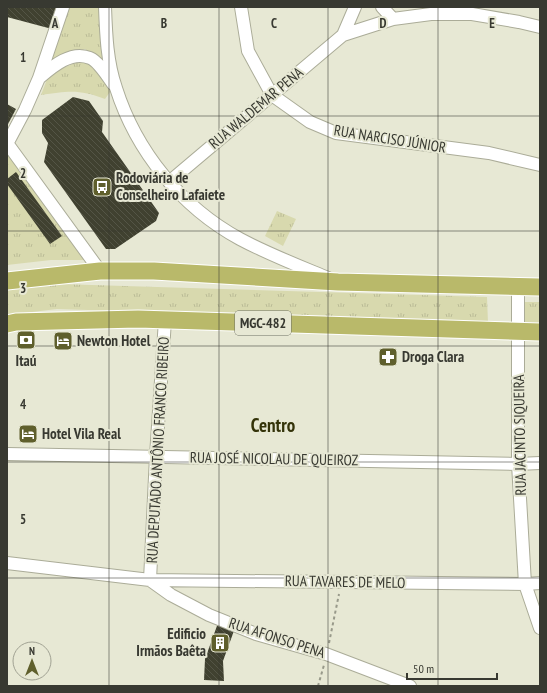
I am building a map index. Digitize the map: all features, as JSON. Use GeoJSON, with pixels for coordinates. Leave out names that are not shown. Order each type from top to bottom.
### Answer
{"type":"FeatureCollection","features":[{"type":"Feature","properties":{"kind":"highway"},"geometry":{"type":"LineString","coordinates":[[7,281],[100,271],[154,271],[338,282],[518,286],[540,288]]}},
{"type":"Feature","properties":{"kind":"highway","name":"MGC-482"},"geometry":{"type":"LineString","coordinates":[[7,324],[16,322],[85,319],[165,320],[540,332]]}},
{"type":"Feature","properties":{"kind":"street"},"geometry":{"type":"LineString","coordinates":[[63,7],[39,78],[25,110],[7,144],[100,271]]}},
{"type":"Feature","properties":{"kind":"street"},"geometry":{"type":"LineString","coordinates":[[105,7],[109,60],[115,86],[126,117],[144,150],[169,182],[205,216],[239,238],[272,254],[338,282]]}},
{"type":"Feature","properties":{"kind":"street","name":"RUA NARCISO JÚNIOR"},"geometry":{"type":"LineString","coordinates":[[241,7],[248,51],[272,95],[310,122],[336,133],[489,153],[540,165]]}},
{"type":"Feature","properties":{"kind":"street"},"geometry":{"type":"LineString","coordinates":[[343,35],[354,7]]}},
{"type":"Feature","properties":{"kind":"street"},"geometry":{"type":"LineString","coordinates":[[382,7],[393,19]]}},
{"type":"Feature","properties":{"kind":"street"},"geometry":{"type":"LineString","coordinates":[[343,35],[393,19],[473,10],[540,28]]}},
{"type":"Feature","properties":{"kind":"street","name":"RUA WALDEMAR PENA"},"geometry":{"type":"LineString","coordinates":[[169,182],[343,35]]}},
{"type":"Feature","properties":{"kind":"street"},"geometry":{"type":"LineString","coordinates":[[39,78],[59,62],[69,57],[79,56],[90,58],[98,65],[115,86]]}},
{"type":"Feature","properties":{"kind":"street","name":"RUA JACINTO SIQUEIRA"},"geometry":{"type":"LineString","coordinates":[[518,286],[518,464],[525,584],[540,628]]}},
{"type":"Feature","properties":{"kind":"street","name":"RUA DEPUTADO ANTÔNIO FRANCO RIBEIRO"},"geometry":{"type":"LineString","coordinates":[[150,580],[165,320]]}},
{"type":"Feature","properties":{"kind":"street","name":"RUA JOSÉ NICOLAU DE QUEIROZ"},"geometry":{"type":"LineString","coordinates":[[7,454],[518,464],[540,463]]}},
{"type":"Feature","properties":{"kind":"street","name":"RUA TAVARES DE MELO"},"geometry":{"type":"LineString","coordinates":[[7,563],[150,580],[540,583]]}},
{"type":"Feature","properties":{"kind":"street","name":"RUA AFONSO PENA"},"geometry":{"type":"LineString","coordinates":[[150,580],[171,595],[209,615],[256,634],[326,654],[410,686]]}},
{"type":"Feature","properties":{"kind":"path"},"geometry":{"type":"LineString","coordinates":[[318,686],[342,581]]}},
{"type":"Feature","properties":{"kind":"green space"},"geometry":{"type":"Polygon","coordinates":[[[64,7],[100,7],[109,72],[85,49],[43,69],[64,7]]]}},
{"type":"Feature","properties":{"kind":"green space"},"geometry":{"type":"Polygon","coordinates":[[[91,60],[94,69],[108,85],[110,92],[105,99],[81,92],[41,95],[49,74],[75,63],[91,60]]]}},
{"type":"Feature","properties":{"kind":"green space"},"geometry":{"type":"Polygon","coordinates":[[[8,155],[90,260],[51,260],[7,265],[8,155]]]}},
{"type":"Feature","properties":{"kind":"green space"},"geometry":{"type":"Polygon","coordinates":[[[277,211],[296,219],[283,246],[265,236],[277,211]]]}},
{"type":"Feature","properties":{"kind":"green space"},"geometry":{"type":"Polygon","coordinates":[[[59,284],[487,297],[488,323],[57,309],[7,315],[7,289],[59,284]]]}},
{"type":"Feature","properties":{"kind":"green space"},"geometry":{"type":"Polygon","coordinates":[[[523,302],[540,302],[540,326],[522,325],[523,302]]]}},
{"type":"Feature","properties":{"kind":"building"},"geometry":{"type":"Polygon","coordinates":[[[7,7],[59,7],[52,29],[7,17],[7,7]]]}},
{"type":"Feature","properties":{"kind":"building","name":"Rodoviária de Conselheiro Lafaiete"},"geometry":{"type":"Polygon","coordinates":[[[73,97],[89,101],[103,121],[102,132],[159,213],[156,221],[115,249],[106,249],[44,162],[48,143],[42,133],[42,120],[73,97]]]}},
{"type":"Feature","properties":{"kind":"building"},"geometry":{"type":"Polygon","coordinates":[[[7,104],[16,109],[7,126],[7,104]]]}},
{"type":"Feature","properties":{"kind":"building"},"geometry":{"type":"Polygon","coordinates":[[[16,172],[62,236],[50,244],[7,184],[7,179],[16,172]]]}},
{"type":"Feature","properties":{"kind":"building","name":"Edificio Irmãos Baêta"},"geometry":{"type":"Polygon","coordinates":[[[218,623],[235,628],[223,661],[224,681],[204,680],[205,659],[218,623]]]}},
{"type":"Feature","properties":{"kind":"place","name":"Rodoviária de Conselheiro Lafaiete"},"geometry":{"type":"Point","coordinates":[102,187]}},
{"type":"Feature","properties":{"kind":"place","name":"Itaú"},"geometry":{"type":"Point","coordinates":[26,340]}},
{"type":"Feature","properties":{"kind":"place","name":"Newton Hotel"},"geometry":{"type":"Point","coordinates":[63,341]}},
{"type":"Feature","properties":{"kind":"place","name":"Droga Clara"},"geometry":{"type":"Point","coordinates":[388,357]}},
{"type":"Feature","properties":{"kind":"place","name":"Hotel Vila Real"},"geometry":{"type":"Point","coordinates":[28,434]}},
{"type":"Feature","properties":{"kind":"place","name":"Edificio Irmãos Baêta"},"geometry":{"type":"Point","coordinates":[220,643]}},
{"type":"Feature","properties":{"kind":"district","name":"Centro"},"geometry":{"type":"Point","coordinates":[273,425]}}]}
